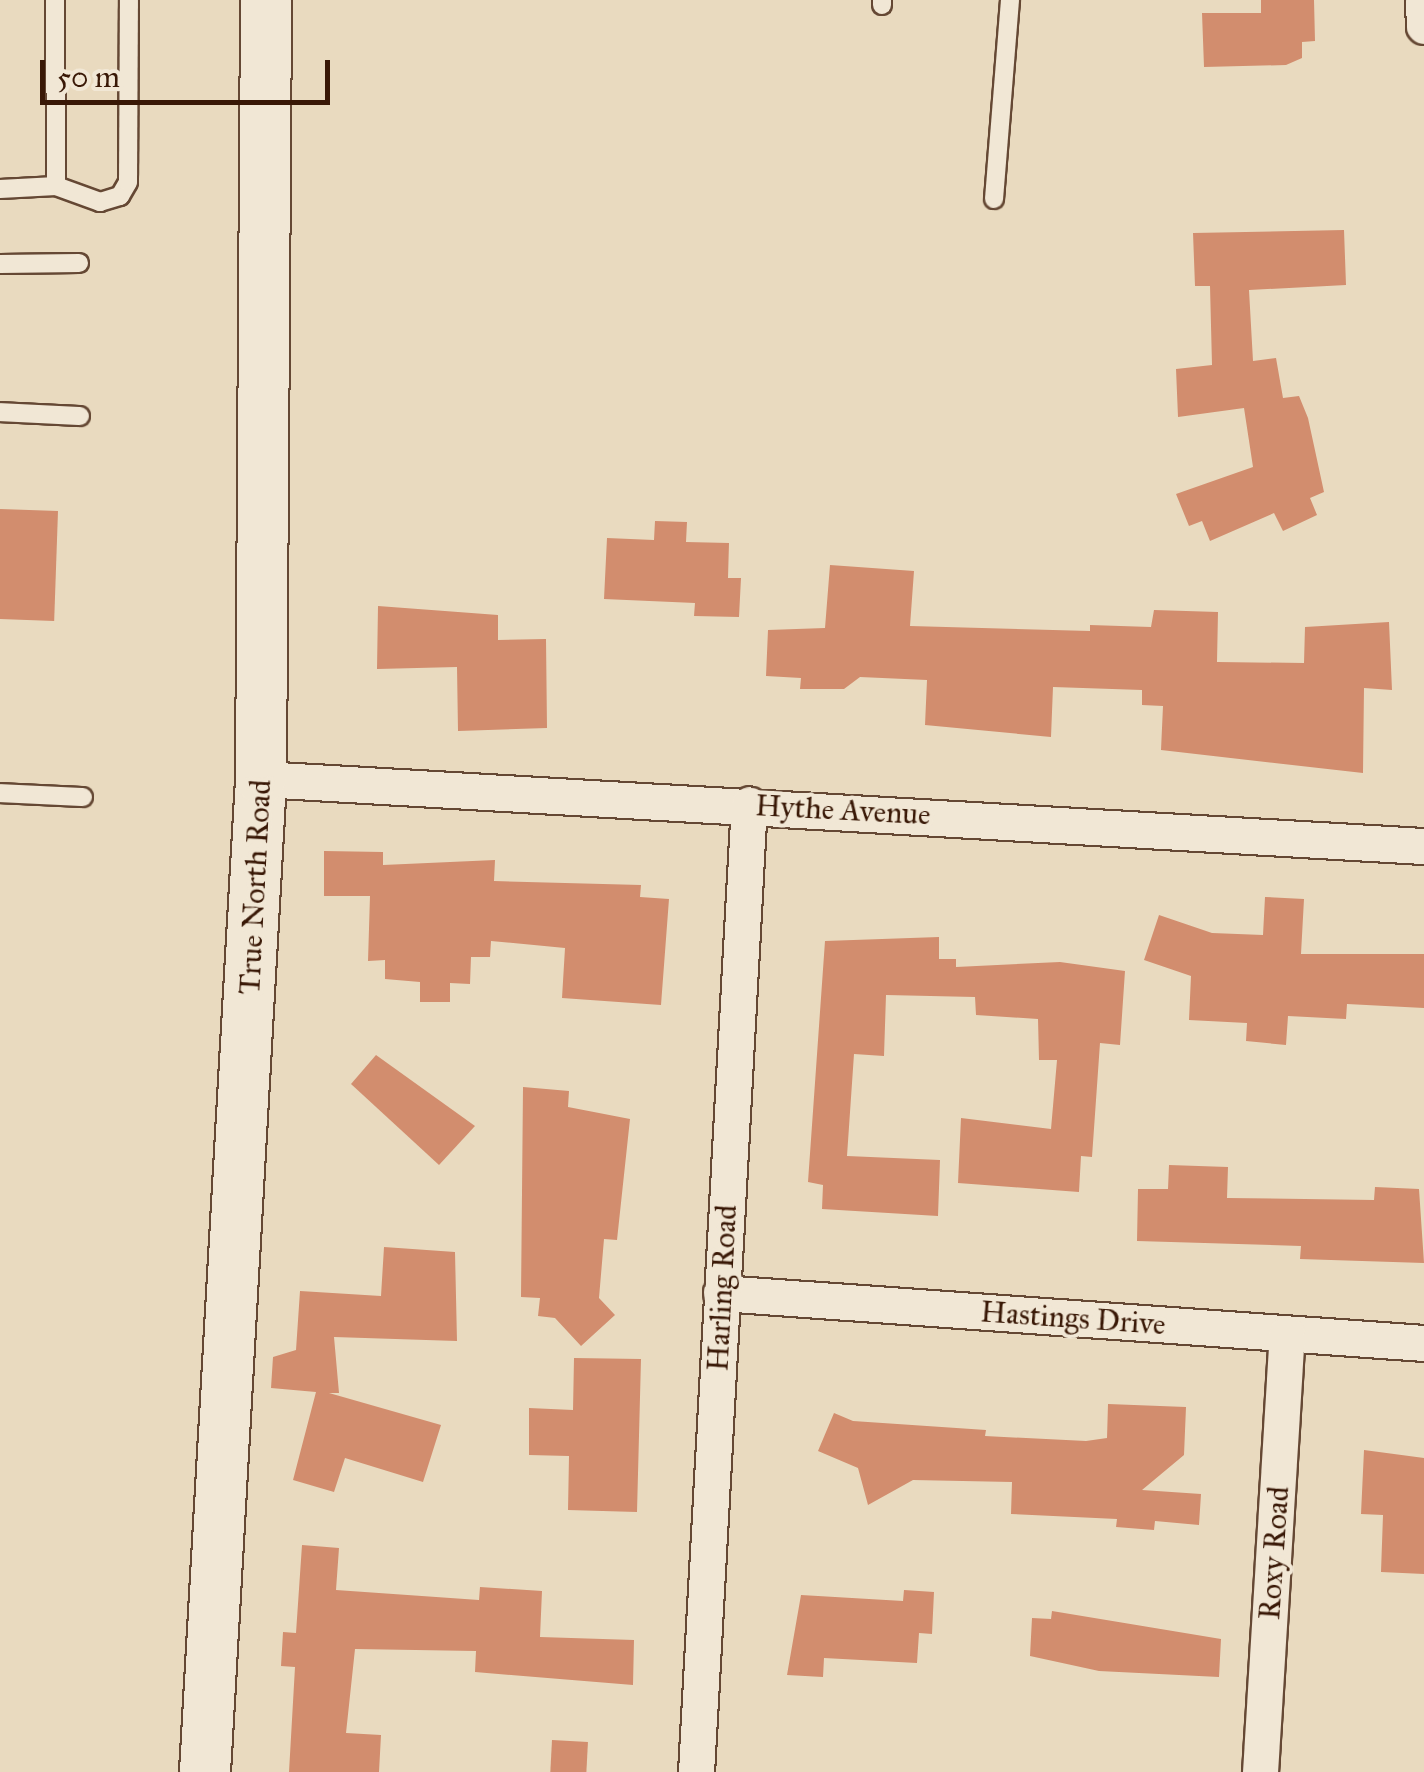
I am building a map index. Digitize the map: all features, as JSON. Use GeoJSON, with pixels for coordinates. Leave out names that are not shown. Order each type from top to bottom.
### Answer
{"type":"FeatureCollection","features":[{"type":"Feature","properties":{"kind":"main road","name":"True North Road"},"geometry":{"type":"LineString","coordinates":[[205,1772],[261,778],[266,0]]}},
{"type":"Feature","properties":{"kind":"street"},"geometry":{"type":"LineString","coordinates":[[1424,0],[1424,26]]}},
{"type":"Feature","properties":{"kind":"street","name":"Hythe Avenue"},"geometry":{"type":"LineString","coordinates":[[261,778],[1424,846]]}},
{"type":"Feature","properties":{"kind":"street","name":"Harling Road"},"geometry":{"type":"LineString","coordinates":[[696,1772],[749,804]]}},
{"type":"Feature","properties":{"kind":"street","name":"Hastings Drive"},"geometry":{"type":"LineString","coordinates":[[722,1293],[1424,1342]]}},
{"type":"Feature","properties":{"kind":"street","name":"Roxy Road"},"geometry":{"type":"LineString","coordinates":[[1260,1772],[1287,1334]]}},
{"type":"Feature","properties":{"kind":"lane"},"geometry":{"type":"LineString","coordinates":[[56,0],[56,186]]}},
{"type":"Feature","properties":{"kind":"lane"},"geometry":{"type":"LineString","coordinates":[[0,189],[56,186],[100,202],[120,196],[128,182],[129,0]]}},
{"type":"Feature","properties":{"kind":"lane"},"geometry":{"type":"LineString","coordinates":[[994,199],[1010,0]]}},
{"type":"Feature","properties":{"kind":"lane"},"geometry":{"type":"LineString","coordinates":[[0,264],[79,263]]}},
{"type":"Feature","properties":{"kind":"lane"},"geometry":{"type":"LineString","coordinates":[[0,412],[80,416]]}},
{"type":"Feature","properties":{"kind":"lane"},"geometry":{"type":"LineString","coordinates":[[0,793],[82,797]]}},
{"type":"Feature","properties":{"kind":"building"},"geometry":{"type":"Polygon","coordinates":[[[1261,0],[1314,0],[1315,41],[1302,42],[1302,58],[1286,65],[1204,67],[1202,13],[1261,13],[1261,0]]]}},
{"type":"Feature","properties":{"kind":"building"},"geometry":{"type":"Polygon","coordinates":[[[1344,230],[1346,285],[1249,290],[1253,361],[1276,358],[1283,398],[1299,396],[1308,418],[1324,492],[1310,498],[1317,515],[1283,531],[1274,513],[1210,541],[1202,521],[1189,526],[1176,494],[1253,467],[1244,408],[1178,417],[1176,369],[1212,365],[1210,286],[1195,286],[1193,233],[1344,230]]]}},
{"type":"Feature","properties":{"kind":"building"},"geometry":{"type":"Polygon","coordinates":[[[0,509],[58,511],[54,621],[0,619],[0,509]]]}},
{"type":"Feature","properties":{"kind":"building"},"geometry":{"type":"Polygon","coordinates":[[[655,521],[687,522],[686,542],[729,543],[728,578],[741,578],[739,617],[694,616],[695,603],[604,599],[607,538],[654,540],[655,521]]]}},
{"type":"Feature","properties":{"kind":"building"},"geometry":{"type":"Polygon","coordinates":[[[830,565],[914,571],[910,626],[1090,631],[1090,625],[1151,627],[1154,610],[1218,612],[1217,662],[1304,663],[1305,627],[1389,622],[1392,690],[1364,688],[1363,773],[1161,750],[1163,706],[1142,705],[1142,690],[1053,687],[1051,737],[925,725],[927,680],[860,677],[844,689],[800,689],[801,678],[766,676],[768,630],[825,628],[830,565]]]}},
{"type":"Feature","properties":{"kind":"building"},"geometry":{"type":"Polygon","coordinates":[[[378,606],[498,615],[498,640],[546,639],[547,728],[458,731],[457,667],[377,669],[378,606]]]}},
{"type":"Feature","properties":{"kind":"building"},"geometry":{"type":"Polygon","coordinates":[[[324,851],[383,852],[383,865],[495,860],[494,881],[641,885],[640,897],[669,899],[661,1005],[562,998],[565,948],[491,941],[490,957],[471,957],[470,984],[450,983],[450,1002],[420,1002],[420,982],[385,979],[385,960],[368,961],[370,896],[324,896],[324,851]]]}},
{"type":"Feature","properties":{"kind":"building"},"geometry":{"type":"Polygon","coordinates":[[[1265,897],[1304,899],[1301,954],[1424,954],[1424,1008],[1347,1004],[1346,1019],[1288,1016],[1286,1045],[1246,1041],[1247,1023],[1189,1020],[1191,976],[1144,960],[1159,915],[1212,933],[1263,935],[1265,897]]]}},
{"type":"Feature","properties":{"kind":"building"},"geometry":{"type":"Polygon","coordinates":[[[939,937],[939,959],[956,959],[956,967],[1060,962],[1125,971],[1120,1045],[1100,1043],[1092,1157],[1081,1156],[1079,1192],[958,1183],[961,1118],[1051,1129],[1057,1060],[1039,1060],[1038,1019],[976,1015],[975,997],[886,995],[884,1056],[854,1054],[847,1156],[940,1160],[938,1216],[822,1209],[823,1185],[808,1182],[825,941],[939,937]]]}},
{"type":"Feature","properties":{"kind":"building"},"geometry":{"type":"Polygon","coordinates":[[[376,1055],[475,1126],[439,1165],[351,1084],[376,1055]]]}},
{"type":"Feature","properties":{"kind":"building"},"geometry":{"type":"Polygon","coordinates":[[[523,1087],[569,1091],[568,1107],[630,1119],[617,1240],[604,1239],[599,1298],[615,1315],[581,1346],[555,1318],[538,1316],[540,1298],[521,1297],[523,1087]]]}},
{"type":"Feature","properties":{"kind":"building"},"geometry":{"type":"Polygon","coordinates":[[[1169,1165],[1228,1167],[1227,1198],[1374,1200],[1375,1187],[1419,1189],[1424,1263],[1300,1259],[1301,1246],[1137,1241],[1138,1189],[1168,1189],[1169,1165]]]}},
{"type":"Feature","properties":{"kind":"building"},"geometry":{"type":"Polygon","coordinates":[[[384,1247],[455,1252],[457,1341],[334,1337],[339,1393],[329,1393],[441,1425],[423,1482],[345,1458],[334,1492],[293,1480],[316,1392],[271,1388],[273,1357],[296,1350],[300,1291],[381,1296],[384,1247]]]}},
{"type":"Feature","properties":{"kind":"building"},"geometry":{"type":"Polygon","coordinates":[[[574,1358],[641,1359],[637,1512],[568,1510],[569,1456],[529,1455],[529,1408],[573,1410],[574,1358]]]}},
{"type":"Feature","properties":{"kind":"building"},"geometry":{"type":"Polygon","coordinates":[[[1108,1404],[1186,1407],[1184,1455],[1142,1490],[1201,1494],[1199,1525],[1155,1521],[1154,1530],[1116,1527],[1117,1519],[1011,1514],[1012,1482],[913,1480],[868,1505],[858,1468],[818,1451],[834,1413],[853,1421],[986,1430],[985,1436],[1086,1441],[1107,1438],[1108,1404]]]}},
{"type":"Feature","properties":{"kind":"building"},"geometry":{"type":"Polygon","coordinates":[[[1364,1450],[1424,1458],[1424,1574],[1381,1572],[1383,1515],[1361,1514],[1364,1450]]]}},
{"type":"Feature","properties":{"kind":"building"},"geometry":{"type":"Polygon","coordinates":[[[302,1545],[339,1548],[336,1590],[479,1600],[480,1587],[542,1591],[540,1637],[634,1640],[633,1685],[475,1672],[476,1651],[355,1649],[346,1733],[381,1735],[379,1772],[289,1772],[295,1667],[281,1666],[283,1632],[296,1633],[302,1545]]]}},
{"type":"Feature","properties":{"kind":"building"},"geometry":{"type":"Polygon","coordinates":[[[904,1590],[934,1592],[932,1634],[919,1633],[917,1663],[824,1658],[823,1677],[787,1675],[801,1595],[903,1601],[904,1590]]]}},
{"type":"Feature","properties":{"kind":"building"},"geometry":{"type":"Polygon","coordinates":[[[1052,1611],[1221,1639],[1219,1677],[1099,1671],[1030,1656],[1032,1618],[1051,1619],[1052,1611]]]}},
{"type":"Feature","properties":{"kind":"building"},"geometry":{"type":"Polygon","coordinates":[[[552,1740],[588,1742],[586,1772],[550,1772],[552,1740]]]}}]}
